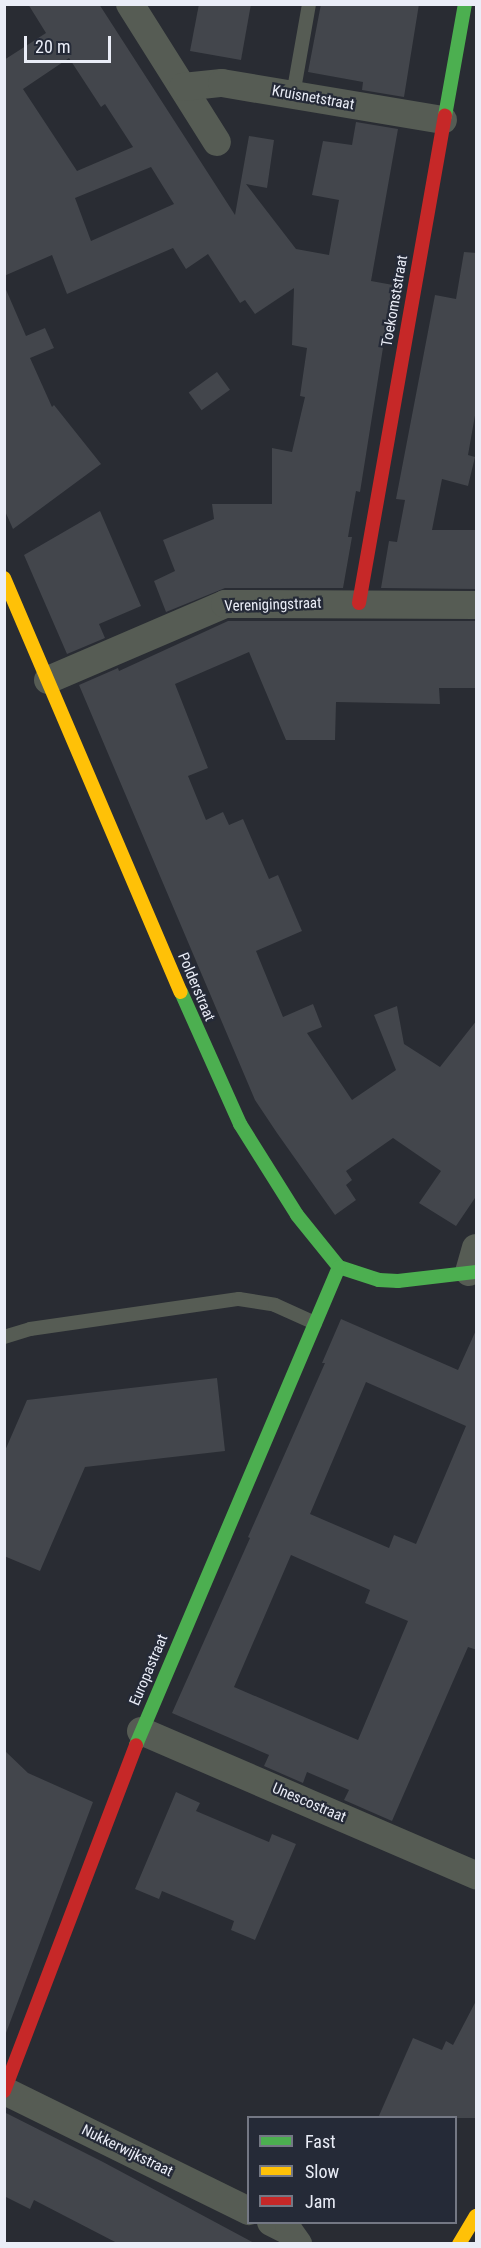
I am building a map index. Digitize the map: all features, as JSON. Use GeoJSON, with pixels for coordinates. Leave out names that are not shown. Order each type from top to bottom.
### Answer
{"type":"FeatureCollection","features":[{"type":"Feature","properties":{"kind":"street"},"geometry":{"type":"LineString","coordinates":[[130,4],[217,141]]}},
{"type":"Feature","properties":{"kind":"street","name":"Toekomststraat"},"geometry":{"type":"LineString","coordinates":[[359,603],[465,4]]}},
{"type":"Feature","properties":{"kind":"street","name":"Kruisnetstraat"},"geometry":{"type":"LineString","coordinates":[[183,87],[222,83],[443,120]]}},
{"type":"Feature","properties":{"kind":"street","name":"Polderstraat"},"geometry":{"type":"LineString","coordinates":[[4,578],[213,1070],[240,1124],[297,1215],[339,1267]]}},
{"type":"Feature","properties":{"kind":"street","name":"Verenigingstraat"},"geometry":{"type":"LineString","coordinates":[[48,680],[225,604],[477,605]]}},
{"type":"Feature","properties":{"kind":"street"},"geometry":{"type":"LineString","coordinates":[[339,1267],[379,1280],[398,1281],[474,1264]]}},
{"type":"Feature","properties":{"kind":"street","name":"Europastraat"},"geometry":{"type":"LineString","coordinates":[[5,2091],[141,1731],[339,1267]]}},
{"type":"Feature","properties":{"kind":"street","name":"Unescostraat"},"geometry":{"type":"LineString","coordinates":[[141,1731],[477,1875]]}},
{"type":"Feature","properties":{"kind":"street","name":"Nukkerwijkstraat"},"geometry":{"type":"LineString","coordinates":[[5,2091],[247,2210]]}},
{"type":"Feature","properties":{"kind":"street"},"geometry":{"type":"LineString","coordinates":[[459,2244],[477,2216]]}},
{"type":"Feature","properties":{"kind":"street"},"geometry":{"type":"LineString","coordinates":[[273,2224],[289,2231],[298,2244]]}},
{"type":"Feature","properties":{"kind":"lane"},"geometry":{"type":"LineString","coordinates":[[292,95],[309,4]]}},
{"type":"Feature","properties":{"kind":"lane"},"geometry":{"type":"LineString","coordinates":[[4,1337],[30,1329],[239,1299],[274,1305],[315,1323]]}},
{"type":"Feature","properties":{"kind":"building"},"geometry":{"type":"Polygon","coordinates":[[[28,4],[99,4],[235,215],[249,136],[274,140],[267,188],[246,184],[296,249],[329,255],[339,200],[312,195],[323,141],[352,145],[356,122],[398,129],[371,281],[393,285],[360,492],[356,491],[348,537],[352,537],[343,588],[225,588],[166,612],[154,581],[175,571],[163,540],[214,519],[212,504],[272,504],[272,448],[292,452],[305,397],[300,396],[307,348],[292,345],[294,288],[255,314],[245,300],[240,303],[208,254],[186,269],[173,248],[67,294],[52,255],[4,276],[4,60],[46,33],[28,4]],[[69,58],[23,89],[77,171],[133,147],[105,104],[101,107],[69,58]],[[151,167],[75,198],[91,241],[174,204],[151,167]]]}},
{"type":"Feature","properties":{"kind":"building"},"geometry":{"type":"Polygon","coordinates":[[[199,4],[251,4],[241,60],[190,51],[199,4]]]}},
{"type":"Feature","properties":{"kind":"building"},"geometry":{"type":"Polygon","coordinates":[[[321,4],[419,4],[404,97],[362,90],[363,82],[308,72],[321,4]]]}},
{"type":"Feature","properties":{"kind":"building"},"geometry":{"type":"Polygon","coordinates":[[[464,252],[477,253],[477,404],[468,455],[475,457],[468,486],[442,479],[432,530],[477,530],[477,589],[381,588],[389,541],[397,542],[405,500],[396,499],[435,295],[456,299],[464,252]]]}},
{"type":"Feature","properties":{"kind":"building"},"geometry":{"type":"Polygon","coordinates":[[[4,285],[26,336],[45,328],[54,348],[30,358],[52,407],[54,405],[101,464],[13,529],[4,509],[4,285]]]}},
{"type":"Feature","properties":{"kind":"building"},"geometry":{"type":"Polygon","coordinates":[[[217,372],[230,390],[202,410],[189,393],[217,372]]]}},
{"type":"Feature","properties":{"kind":"building"},"geometry":{"type":"Polygon","coordinates":[[[100,511],[141,606],[99,624],[105,638],[67,654],[24,555],[100,511]]]}},
{"type":"Feature","properties":{"kind":"building"},"geometry":{"type":"Polygon","coordinates":[[[228,621],[477,621],[475,688],[439,688],[440,704],[336,702],[335,740],[286,740],[249,652],[175,684],[208,768],[188,776],[206,820],[223,812],[229,825],[243,819],[269,879],[278,875],[302,931],[256,951],[283,1017],[313,1004],[322,1027],[307,1033],[352,1100],[396,1070],[374,1015],[397,1006],[404,1044],[440,1067],[477,1020],[477,1195],[456,1226],[419,1203],[441,1171],[393,1138],[346,1171],[352,1180],[346,1185],[356,1200],[335,1215],[277,1133],[255,1100],[79,685],[118,668],[119,671],[228,621]]]}},
{"type":"Feature","properties":{"kind":"building"},"geometry":{"type":"Polygon","coordinates":[[[341,1319],[458,1370],[477,1328],[477,1650],[468,1647],[392,1821],[344,1800],[349,1790],[307,1772],[303,1783],[264,1766],[269,1755],[172,1713],[325,1363],[322,1363],[341,1319]],[[366,1382],[310,1514],[389,1548],[394,1535],[416,1544],[466,1426],[366,1382]],[[291,1555],[234,1687],[358,1740],[408,1621],[365,1603],[370,1590],[291,1555]]]}},
{"type":"Feature","properties":{"kind":"building"},"geometry":{"type":"Polygon","coordinates":[[[217,1378],[225,1451],[85,1467],[40,1571],[4,1556],[4,1453],[27,1400],[217,1378]]]}},
{"type":"Feature","properties":{"kind":"building"},"geometry":{"type":"Polygon","coordinates":[[[4,1750],[28,1773],[93,1802],[6,2033],[4,1750]]]}},
{"type":"Feature","properties":{"kind":"building"},"geometry":{"type":"Polygon","coordinates":[[[176,1792],[200,1803],[196,1811],[269,1842],[272,1834],[296,1844],[255,1940],[231,1930],[234,1921],[162,1891],[159,1899],[135,1889],[176,1792]]]}},
{"type":"Feature","properties":{"kind":"building"},"geometry":{"type":"Polygon","coordinates":[[[477,1999],[477,2118],[379,2116],[413,2038],[442,2050],[446,2041],[453,2045],[477,1999]]]}},
{"type":"Feature","properties":{"kind":"building"},"geometry":{"type":"Polygon","coordinates":[[[4,2112],[256,2244],[119,2244],[34,2200],[30,2209],[4,2196],[4,2112]]]}},
{"type":"Feature","properties":{"kind":"traffic: fast"},"geometry":{"type":"LineString","coordinates":[[445,116],[465,4]]}},
{"type":"Feature","properties":{"kind":"traffic: fast"},"geometry":{"type":"LineString","coordinates":[[181,992],[240,1124],[297,1215],[339,1267],[379,1280],[398,1281],[476,1272]]}},
{"type":"Feature","properties":{"kind":"traffic: fast"},"geometry":{"type":"LineString","coordinates":[[136,1745],[339,1267]]}},
{"type":"Feature","properties":{"kind":"traffic: slow"},"geometry":{"type":"LineString","coordinates":[[4,578],[181,992]]}},
{"type":"Feature","properties":{"kind":"traffic: slow"},"geometry":{"type":"LineString","coordinates":[[459,2244],[476,2216]]}},
{"type":"Feature","properties":{"kind":"traffic: jam"},"geometry":{"type":"LineString","coordinates":[[359,603],[445,116]]}},
{"type":"Feature","properties":{"kind":"traffic: jam"},"geometry":{"type":"LineString","coordinates":[[4,2091],[136,1745]]}}]}
